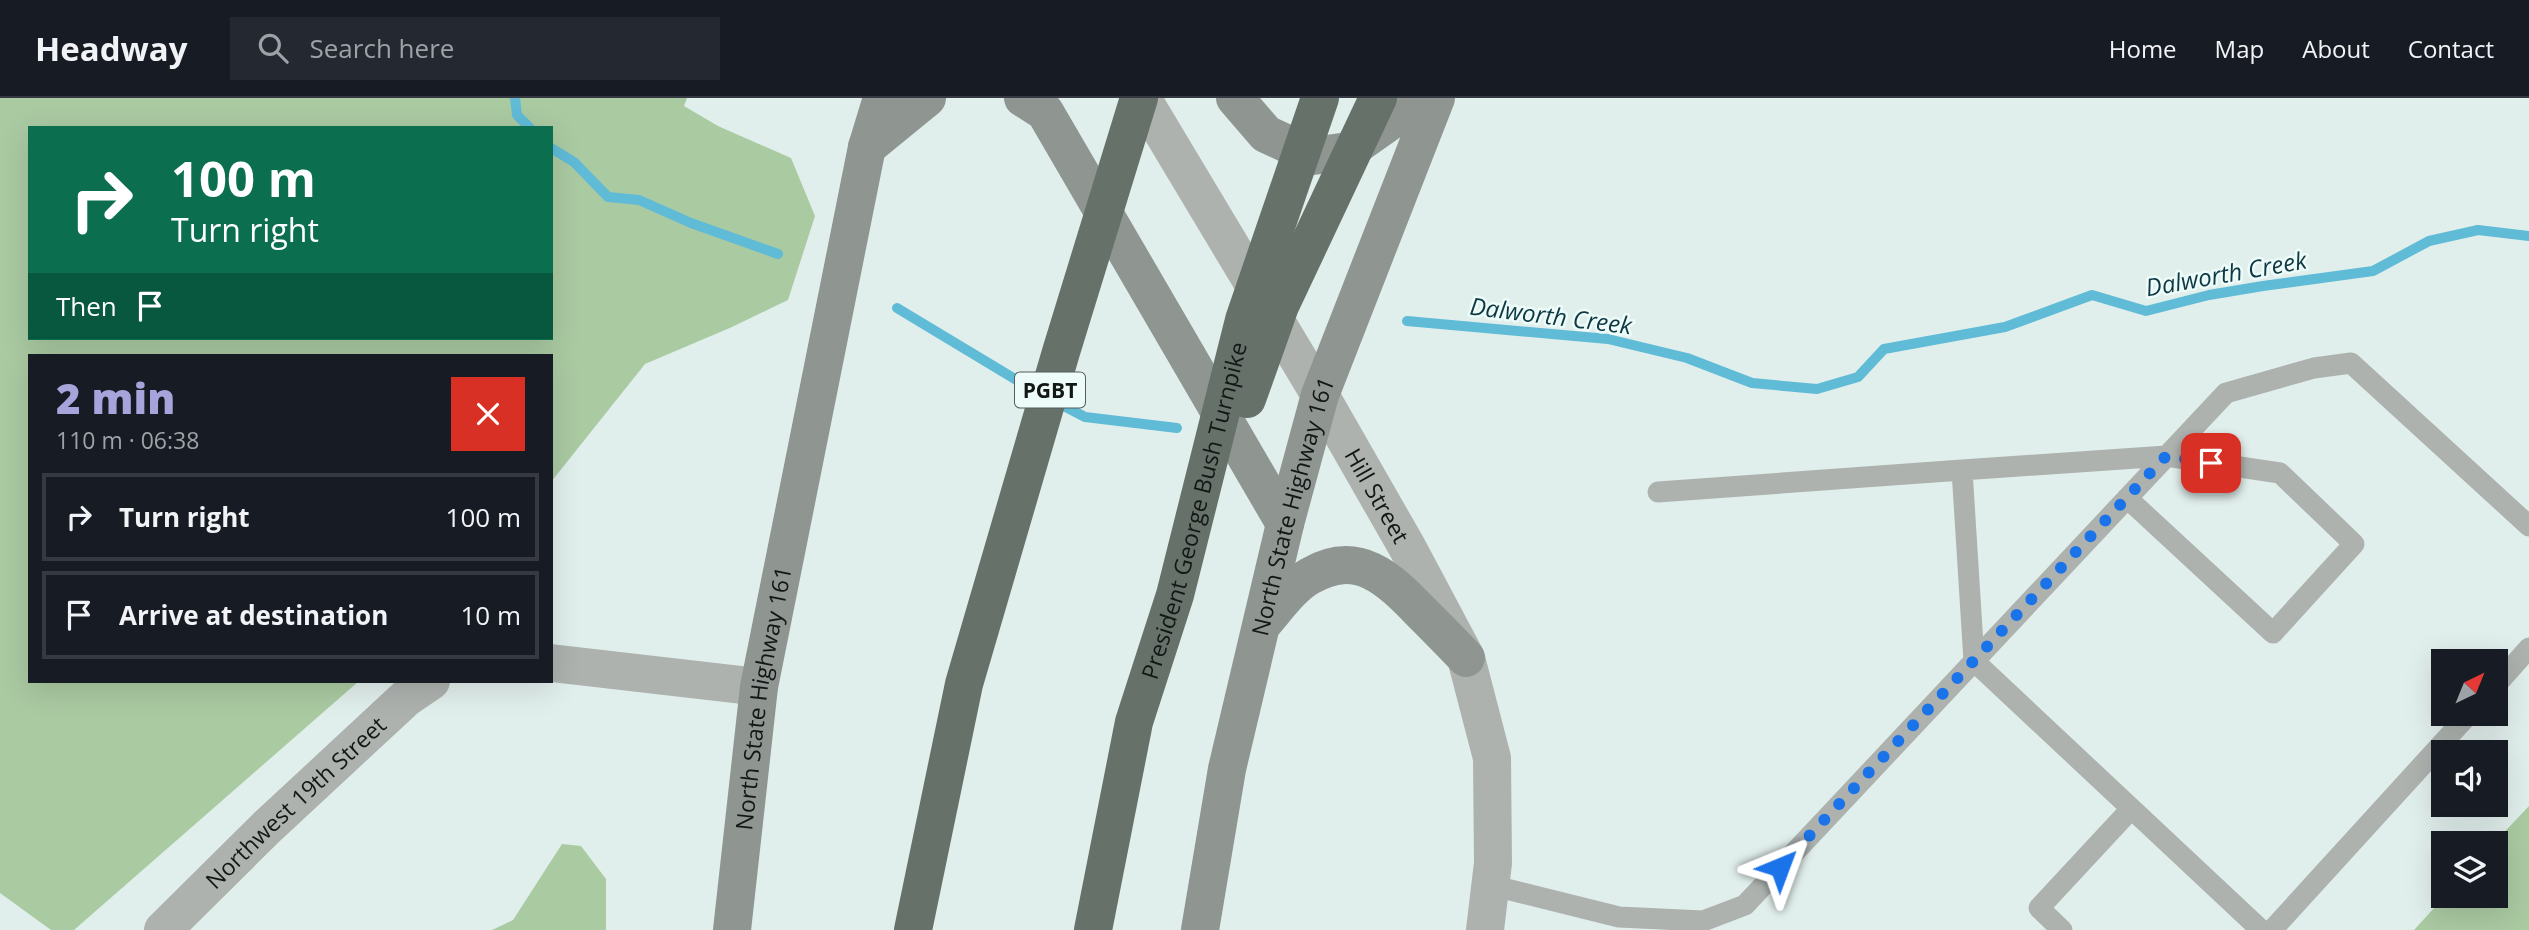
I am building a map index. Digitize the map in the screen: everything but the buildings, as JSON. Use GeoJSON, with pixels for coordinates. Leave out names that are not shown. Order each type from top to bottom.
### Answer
{"type":"FeatureCollection","features":[{"type":"Feature","properties":{"kind":"highway","name":"PGBT"},"geometry":{"type":"LineString","coordinates":[[913,930],[964,684],[1061,352],[1140,98]]}},
{"type":"Feature","properties":{"kind":"highway","name":"President George Bush Turnpike"},"geometry":{"type":"LineString","coordinates":[[1093,930],[1134,722],[1175,595],[1244,320],[1320,98]]}},
{"type":"Feature","properties":{"kind":"highway"},"geometry":{"type":"LineString","coordinates":[[1175,595],[1280,306],[1378,98]]}},
{"type":"Feature","properties":{"kind":"main road","name":"North State Highway 161"},"geometry":{"type":"LineString","coordinates":[[732,930],[759,687],[867,147],[882,98]]}},
{"type":"Feature","properties":{"kind":"main road"},"geometry":{"type":"LineString","coordinates":[[867,147],[927,98]]}},
{"type":"Feature","properties":{"kind":"main road"},"geometry":{"type":"LineString","coordinates":[[1023,98],[1045,111],[1285,524]]}},
{"type":"Feature","properties":{"kind":"main road"},"geometry":{"type":"LineString","coordinates":[[1235,98],[1266,134],[1312,156],[1348,151],[1423,98]]}},
{"type":"Feature","properties":{"kind":"main road","name":"North State Highway 161"},"geometry":{"type":"LineString","coordinates":[[1200,930],[1227,769],[1285,524],[1320,395],[1436,98]]}},
{"type":"Feature","properties":{"kind":"main road"},"geometry":{"type":"LineString","coordinates":[[1263,623],[1308,577],[1339,565],[1353,565],[1372,570],[1393,583],[1466,658]]}},
{"type":"Feature","properties":{"kind":"street","name":"Hill Street"},"geometry":{"type":"LineString","coordinates":[[1140,98],[1320,395],[1408,547],[1466,658],[1492,758],[1493,863],[1485,930]]}},
{"type":"Feature","properties":{"kind":"street"},"geometry":{"type":"LineString","coordinates":[[553,663],[759,687]]}},
{"type":"Feature","properties":{"kind":"street","name":"Northwest 19th Street"},"geometry":{"type":"LineString","coordinates":[[163,930],[406,698],[428,683]]}},
{"type":"Feature","properties":{"kind":"lane"},"geometry":{"type":"LineString","coordinates":[[1490,885],[1623,923],[1703,921],[1745,905],[2226,393],[2314,368],[2351,363],[2529,526]]}},
{"type":"Feature","properties":{"kind":"lane"},"geometry":{"type":"LineString","coordinates":[[1658,492],[2166,456],[2280,474],[2354,544],[2273,632],[2127,498]]}},
{"type":"Feature","properties":{"kind":"lane"},"geometry":{"type":"LineString","coordinates":[[1962,470],[1974,661],[2261,930]]}},
{"type":"Feature","properties":{"kind":"lane"},"geometry":{"type":"LineString","coordinates":[[2508,672],[2529,648]]}},
{"type":"Feature","properties":{"kind":"lane"},"geometry":{"type":"LineString","coordinates":[[2272,930],[2458,726]]}},
{"type":"Feature","properties":{"kind":"lane"},"geometry":{"type":"LineString","coordinates":[[2062,930],[2039,908],[2131,809]]}},
{"type":"Feature","properties":{"kind":"green space"},"geometry":{"type":"Polygon","coordinates":[[[0,98],[687,98],[684,106],[718,126],[791,158],[815,216],[788,300],[645,364],[553,479],[553,354],[28,354],[28,683],[357,683],[74,930],[51,930],[0,893],[0,98]]]}},
{"type":"Feature","properties":{"kind":"green space"},"geometry":{"type":"Polygon","coordinates":[[[2529,806],[2529,930],[2414,930],[2434,908],[2508,908],[2508,831],[2505,831],[2529,806]]]}},
{"type":"Feature","properties":{"kind":"green space"},"geometry":{"type":"Polygon","coordinates":[[[562,844],[581,846],[606,879],[606,930],[492,930],[513,920],[562,844]]]}},
{"type":"Feature","properties":{"kind":"waterway","name":"Dalworth Creek"},"geometry":{"type":"LineString","coordinates":[[515,98],[517,115],[528,126]]}},
{"type":"Feature","properties":{"kind":"waterway","name":"Dalworth Creek"},"geometry":{"type":"LineString","coordinates":[[553,149],[574,162],[608,197],[639,200],[691,223],[778,254]]}},
{"type":"Feature","properties":{"kind":"waterway","name":"Dalworth Creek"},"geometry":{"type":"LineString","coordinates":[[1407,321],[1608,339],[1687,358],[1752,383],[1817,389],[1858,377],[1884,349],[2005,327],[2092,295],[2146,311],[2209,295],[2373,271],[2429,241],[2478,230],[2529,236]]}},
{"type":"Feature","properties":{"kind":"waterway","name":"Dalworth Creek"},"geometry":{"type":"LineString","coordinates":[[897,308],[1033,390],[1085,417],[1177,428]]}},
{"type":"Feature","properties":{"kind":"route"},"geometry":{"type":"LineString","coordinates":[[1780,867],[2166,456],[2211,463]]}}]}
